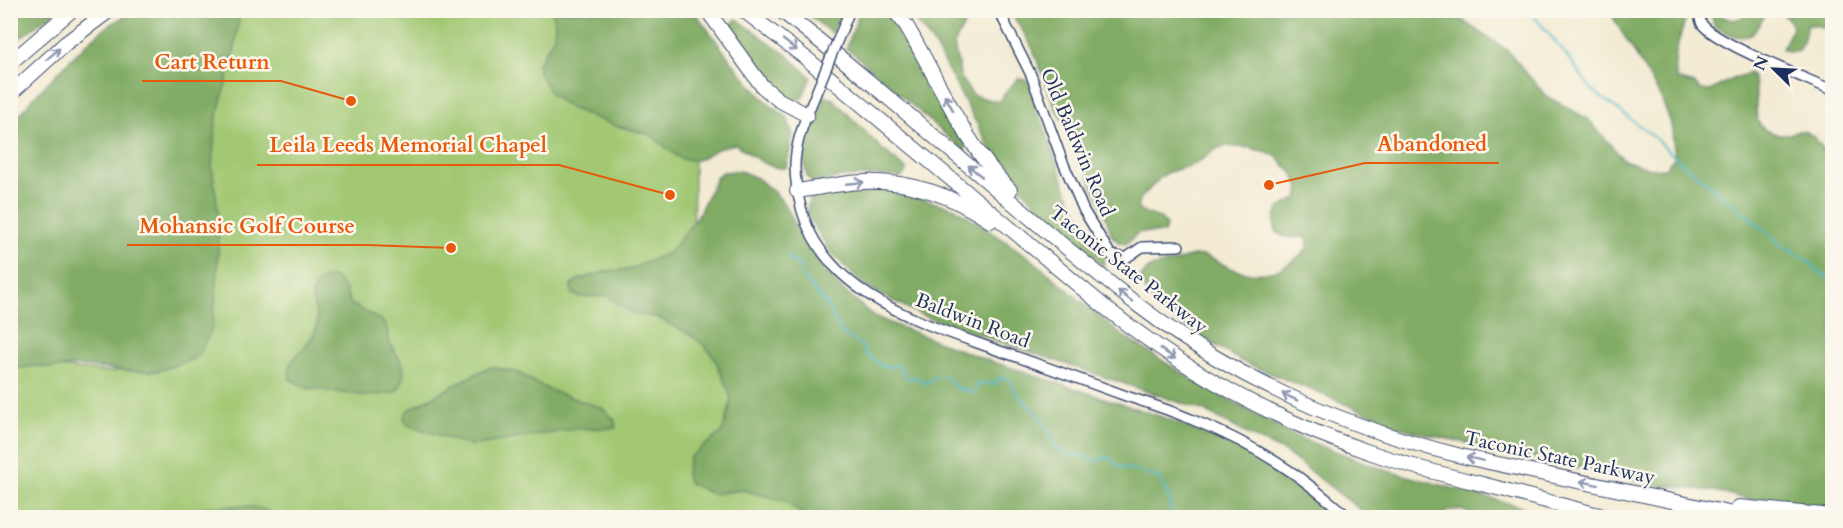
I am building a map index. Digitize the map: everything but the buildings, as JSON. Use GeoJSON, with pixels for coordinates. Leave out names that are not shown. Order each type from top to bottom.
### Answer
{"type":"FeatureCollection","features":[{"type":"Feature","properties":{"kind":"highway"},"geometry":{"type":"LineString","coordinates":[[10,63],[72,10]]}},
{"type":"Feature","properties":{"kind":"highway"},"geometry":{"type":"LineString","coordinates":[[10,94],[66,43],[110,10]]}},
{"type":"Feature","properties":{"kind":"highway"},"geometry":{"type":"LineString","coordinates":[[707,10],[762,86],[784,104],[807,116]]}},
{"type":"Feature","properties":{"kind":"highway"},"geometry":{"type":"LineString","coordinates":[[742,10],[807,59],[1125,323],[1172,356],[1241,398],[1338,441],[1393,460],[1610,518]]}},
{"type":"Feature","properties":{"kind":"highway","name":"Taconic State Parkway"},"geometry":{"type":"LineString","coordinates":[[780,10],[852,67],[1135,304],[1192,343],[1261,383],[1323,412],[1420,446],[1752,518]]}},
{"type":"Feature","properties":{"kind":"highway"},"geometry":{"type":"LineString","coordinates":[[894,10],[906,25],[986,163],[1064,246]]}},
{"type":"Feature","properties":{"kind":"highway"},"geometry":{"type":"LineString","coordinates":[[797,191],[868,182],[896,184],[928,191],[954,200],[979,214],[1053,265]]}},
{"type":"Feature","properties":{"kind":"highway"},"geometry":{"type":"LineString","coordinates":[[1645,495],[1685,498],[1763,510],[1833,516]]}},
{"type":"Feature","properties":{"kind":"street","name":"Baldwin Road"},"geometry":{"type":"LineString","coordinates":[[850,10],[807,116],[796,152],[797,191],[806,223],[823,254],[851,282],[880,301],[940,329],[1194,420],[1263,454],[1294,474],[1350,518]]}},
{"type":"Feature","properties":{"kind":"street","name":"Old Baldwin Road"},"geometry":{"type":"LineString","coordinates":[[996,10],[1000,13],[1031,75],[1062,160],[1084,211],[1111,255],[1126,258],[1142,247],[1179,246]]}},
{"type":"Feature","properties":{"kind":"street"},"geometry":{"type":"LineString","coordinates":[[1698,10],[1702,25],[1720,39],[1833,90]]}},
{"type":"Feature","properties":{"kind":"green space"},"geometry":{"type":"Polygon","coordinates":[[[218,10],[583,10],[694,150],[693,298],[863,518],[11,518],[11,363],[110,372],[176,358],[207,183],[218,10]]]}},
{"type":"Feature","properties":{"kind":"green space"},"geometry":{"type":"Polygon","coordinates":[[[20,11],[56,11],[20,38],[11,48],[11,23],[20,11]]]}},
{"type":"Feature","properties":{"kind":"green space"},"geometry":{"type":"Polygon","coordinates":[[[134,11],[240,11],[233,58],[216,120],[212,166],[219,219],[217,284],[212,328],[200,353],[193,359],[158,371],[78,366],[11,369],[11,126],[33,98],[89,41],[109,25],[134,11]]]}},
{"type":"Feature","properties":{"kind":"green space"},"geometry":{"type":"Polygon","coordinates":[[[552,11],[694,11],[758,93],[787,117],[793,135],[786,168],[766,164],[735,144],[719,148],[698,160],[681,159],[649,134],[616,126],[570,108],[550,93],[539,72],[538,64],[554,37],[555,21],[552,11]]]}},
{"type":"Feature","properties":{"kind":"green space"},"geometry":{"type":"Polygon","coordinates":[[[803,11],[842,11],[832,33],[803,11]]]}},
{"type":"Feature","properties":{"kind":"green space"},"geometry":{"type":"Polygon","coordinates":[[[860,11],[885,11],[895,23],[966,139],[965,152],[846,49],[860,11]]]}},
{"type":"Feature","properties":{"kind":"green space"},"geometry":{"type":"Polygon","coordinates":[[[907,11],[925,11],[941,18],[957,14],[967,19],[954,45],[961,79],[973,95],[998,102],[1018,78],[1028,81],[1068,193],[1088,232],[1105,254],[1103,266],[1042,211],[996,159],[933,43],[907,11]]]}},
{"type":"Feature","properties":{"kind":"green space"},"geometry":{"type":"Polygon","coordinates":[[[1009,11],[1453,11],[1465,22],[1507,50],[1546,96],[1588,119],[1624,160],[1651,169],[1665,168],[1675,157],[1671,124],[1660,95],[1611,11],[1689,11],[1676,53],[1677,79],[1694,84],[1701,90],[1710,91],[1732,79],[1750,73],[1755,86],[1757,116],[1762,127],[1778,134],[1807,132],[1828,157],[1832,157],[1832,507],[1768,504],[1715,491],[1657,485],[1412,431],[1381,421],[1375,416],[1243,362],[1169,317],[1147,294],[1141,277],[1153,267],[1199,255],[1233,269],[1255,273],[1274,271],[1292,262],[1308,248],[1307,237],[1283,236],[1276,231],[1274,223],[1280,208],[1297,199],[1300,190],[1294,175],[1276,156],[1252,148],[1226,146],[1218,148],[1195,164],[1162,176],[1138,201],[1138,210],[1162,219],[1166,225],[1164,233],[1139,232],[1126,244],[1118,242],[1112,236],[1082,156],[1055,108],[1032,47],[1009,11]]]}},
{"type":"Feature","properties":{"kind":"green space"},"geometry":{"type":"Polygon","coordinates":[[[1711,11],[1735,20],[1750,11],[1768,11],[1753,32],[1742,37],[1714,26],[1711,11]]]}},
{"type":"Feature","properties":{"kind":"green space"},"geometry":{"type":"Polygon","coordinates":[[[1780,11],[1813,11],[1832,16],[1832,30],[1807,25],[1803,43],[1798,50],[1789,52],[1782,49],[1793,28],[1790,21],[1780,11]]]}},
{"type":"Feature","properties":{"kind":"green space"},"geometry":{"type":"Polygon","coordinates":[[[737,19],[787,55],[811,77],[802,98],[795,101],[786,96],[758,68],[730,26],[737,19]]]}},
{"type":"Feature","properties":{"kind":"green space"},"geometry":{"type":"Polygon","coordinates":[[[824,96],[833,99],[881,148],[907,170],[902,177],[857,176],[813,183],[807,177],[804,160],[824,96]]]}},
{"type":"Feature","properties":{"kind":"green space"},"geometry":{"type":"Polygon","coordinates":[[[740,171],[757,178],[776,194],[787,208],[820,265],[844,291],[871,314],[984,359],[1168,419],[1239,449],[1298,484],[1339,517],[805,517],[786,501],[742,490],[712,494],[689,483],[686,475],[689,458],[722,432],[730,407],[731,398],[714,357],[703,344],[688,333],[656,317],[630,312],[607,296],[580,297],[572,294],[571,285],[578,280],[604,272],[631,269],[670,252],[697,217],[716,178],[722,172],[740,171]]]}},
{"type":"Feature","properties":{"kind":"green space"},"geometry":{"type":"Polygon","coordinates":[[[885,189],[955,208],[1029,257],[1120,334],[1193,380],[1297,437],[1385,470],[1560,517],[1472,517],[1471,514],[1455,510],[1440,517],[1370,517],[1285,452],[1205,411],[921,315],[864,286],[831,252],[807,212],[812,197],[829,192],[885,189]]]}},
{"type":"Feature","properties":{"kind":"green space"},"geometry":{"type":"Polygon","coordinates":[[[334,277],[345,289],[351,304],[381,320],[386,326],[390,343],[403,365],[404,374],[399,388],[393,393],[368,396],[307,388],[290,379],[290,365],[313,336],[317,324],[312,298],[314,287],[326,278],[334,277]]]}},
{"type":"Feature","properties":{"kind":"green space"},"geometry":{"type":"Polygon","coordinates":[[[494,367],[518,373],[549,390],[602,408],[614,419],[616,428],[574,429],[471,446],[408,425],[404,418],[408,410],[485,369],[494,367]]]}},
{"type":"Feature","properties":{"kind":"green space"},"geometry":{"type":"Polygon","coordinates":[[[207,507],[258,508],[282,517],[153,517],[207,507]]]}},
{"type":"Feature","properties":{"kind":"waterway"},"geometry":{"type":"LineString","coordinates":[[1529,10],[1592,90],[1653,136],[1782,246],[1804,258],[1832,282]]}},
{"type":"Feature","properties":{"kind":"waterway"},"geometry":{"type":"LineString","coordinates":[[786,254],[791,261],[799,265],[804,278],[828,307],[842,333],[860,344],[867,355],[884,367],[899,365],[906,377],[911,379],[915,377],[926,383],[941,375],[959,390],[963,388],[971,393],[975,391],[978,383],[995,384],[1001,377],[1009,380],[1018,395],[1042,419],[1057,449],[1074,456],[1083,455],[1097,461],[1106,457],[1119,467],[1160,479],[1168,495],[1173,518]]}},
{"type":"Feature","properties":{"kind":"place","name":"Cart Return"},"geometry":{"type":"Point","coordinates":[351,101]}},
{"type":"Feature","properties":{"kind":"place","name":"Abandoned"},"geometry":{"type":"Point","coordinates":[1269,185]}},
{"type":"Feature","properties":{"kind":"place","name":"Leila Leeds Memorial Chapel"},"geometry":{"type":"Point","coordinates":[670,195]}},
{"type":"Feature","properties":{"kind":"place","name":"Mohansic Golf Course"},"geometry":{"type":"Point","coordinates":[451,248]}}]}
